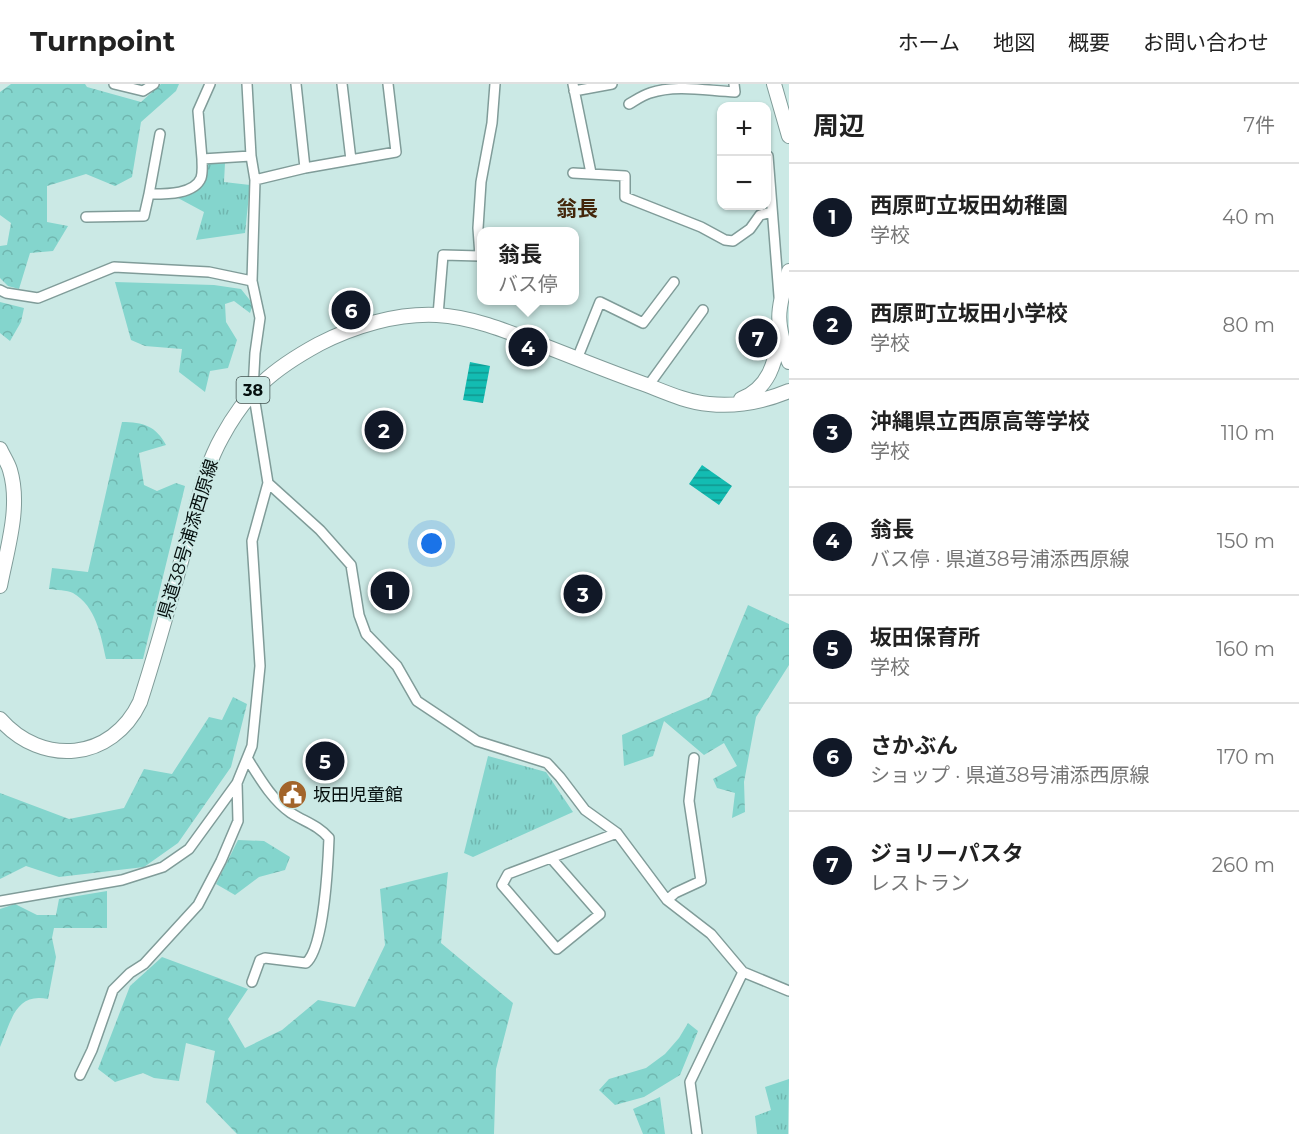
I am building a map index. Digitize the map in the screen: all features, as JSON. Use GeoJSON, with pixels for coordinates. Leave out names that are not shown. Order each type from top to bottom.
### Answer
{"type":"FeatureCollection","features":[{"type":"Feature","properties":{"kind":"main road"},"geometry":{"type":"LineString","coordinates":[[774,84],[788,129]]}},
{"type":"Feature","properties":{"kind":"main road"},"geometry":{"type":"LineString","coordinates":[[789,271],[779,301],[789,362]]}},
{"type":"Feature","properties":{"kind":"main road","name":"県道38号浦添西原線"},"geometry":{"type":"LineString","coordinates":[[0,719],[11,731],[27,742],[62,751],[92,748],[112,738],[127,724],[140,702],[213,454],[238,409],[253,390],[283,366],[345,331],[396,318],[438,315],[510,333],[684,399],[725,405],[768,399],[789,390]]}},
{"type":"Feature","properties":{"kind":"main road"},"geometry":{"type":"LineString","coordinates":[[725,405],[747,397],[764,383],[772,371],[783,330]]}},
{"type":"Feature","properties":{"kind":"main road"},"geometry":{"type":"LineString","coordinates":[[0,449],[10,470],[14,497],[9,541],[0,586]]}},
{"type":"Feature","properties":{"kind":"street"},"geometry":{"type":"LineString","coordinates":[[114,84],[143,91],[154,84]]}},
{"type":"Feature","properties":{"kind":"street"},"geometry":{"type":"LineString","coordinates":[[149,194],[172,194],[200,182],[202,159],[198,111],[210,84]]}},
{"type":"Feature","properties":{"kind":"street"},"geometry":{"type":"LineString","coordinates":[[0,901],[122,880],[163,867],[189,849],[237,783],[252,746],[260,666],[252,541],[268,483],[253,390],[260,318],[252,281],[255,180],[251,156],[247,84]]}},
{"type":"Feature","properties":{"kind":"street"},"geometry":{"type":"LineString","coordinates":[[296,84],[305,168]]}},
{"type":"Feature","properties":{"kind":"street"},"geometry":{"type":"LineString","coordinates":[[342,84],[351,160]]}},
{"type":"Feature","properties":{"kind":"street"},"geometry":{"type":"LineString","coordinates":[[255,180],[305,168],[396,152],[388,84]]}},
{"type":"Feature","properties":{"kind":"street"},"geometry":{"type":"LineString","coordinates":[[478,227],[481,182],[492,123],[495,84]]}},
{"type":"Feature","properties":{"kind":"street"},"geometry":{"type":"LineString","coordinates":[[591,173],[573,87],[612,84]]}},
{"type":"Feature","properties":{"kind":"street"},"geometry":{"type":"LineString","coordinates":[[629,104],[650,93],[666,90],[700,89],[735,92],[734,84]]}},
{"type":"Feature","properties":{"kind":"street"},"geometry":{"type":"LineString","coordinates":[[87,218],[144,216],[160,134]]}},
{"type":"Feature","properties":{"kind":"street"},"geometry":{"type":"LineString","coordinates":[[202,159],[251,156]]}},
{"type":"Feature","properties":{"kind":"street"},"geometry":{"type":"LineString","coordinates":[[573,173],[625,176],[625,197],[701,227],[725,240],[733,241],[750,229],[760,215],[772,212]]}},
{"type":"Feature","properties":{"kind":"street"},"geometry":{"type":"LineString","coordinates":[[771,198],[779,301]]}},
{"type":"Feature","properties":{"kind":"street"},"geometry":{"type":"LineString","coordinates":[[438,315],[443,255],[477,256]]}},
{"type":"Feature","properties":{"kind":"street"},"geometry":{"type":"LineString","coordinates":[[0,290],[38,298],[114,267],[208,272],[252,281]]}},
{"type":"Feature","properties":{"kind":"street"},"geometry":{"type":"LineString","coordinates":[[578,359],[600,302],[643,322],[674,282]]}},
{"type":"Feature","properties":{"kind":"street"},"geometry":{"type":"LineString","coordinates":[[648,386],[703,310]]}},
{"type":"Feature","properties":{"kind":"street"},"geometry":{"type":"LineString","coordinates":[[268,483],[320,530],[351,565],[359,615],[366,634],[396,666],[417,701],[477,741],[547,764],[585,810],[617,834],[667,900],[711,934],[743,972],[789,991]]}},
{"type":"Feature","properties":{"kind":"street"},"geometry":{"type":"LineString","coordinates":[[247,758],[276,798],[290,812],[321,828],[329,838],[319,934],[312,958],[306,963],[265,958],[260,960],[252,982]]}},
{"type":"Feature","properties":{"kind":"street"},"geometry":{"type":"LineString","coordinates":[[667,900],[675,893],[701,881],[689,801],[694,758]]}},
{"type":"Feature","properties":{"kind":"street"},"geometry":{"type":"LineString","coordinates":[[80,1075],[92,1050],[113,990],[130,973],[144,964],[198,905],[221,861],[238,821],[237,783]]}},
{"type":"Feature","properties":{"kind":"street"},"geometry":{"type":"LineString","coordinates":[[551,858],[600,914],[557,949],[502,885],[508,874],[551,858],[617,834]]}},
{"type":"Feature","properties":{"kind":"street"},"geometry":{"type":"LineString","coordinates":[[697,1134],[690,1082],[743,972]]}},
{"type":"Feature","properties":{"kind":"green space"},"geometry":{"type":"Polygon","coordinates":[[[11,84],[85,84],[87,87],[141,102],[161,84],[179,84],[176,91],[141,122],[132,177],[115,186],[86,174],[47,186],[47,222],[68,226],[53,251],[30,253],[19,289],[8,286],[0,278],[0,246],[7,245],[11,223],[0,215],[0,92],[11,84]]]}},
{"type":"Feature","properties":{"kind":"green space"},"geometry":{"type":"Polygon","coordinates":[[[225,163],[224,182],[250,185],[245,233],[196,240],[204,212],[178,198],[196,190],[202,182],[208,164],[225,163]]]}},
{"type":"Feature","properties":{"kind":"green space"},"geometry":{"type":"Polygon","coordinates":[[[115,282],[214,285],[241,289],[253,304],[250,313],[234,301],[225,304],[226,322],[237,340],[228,368],[210,371],[205,392],[179,372],[182,349],[145,346],[131,340],[115,282]]]}},
{"type":"Feature","properties":{"kind":"green space"},"geometry":{"type":"Polygon","coordinates":[[[0,302],[24,308],[21,322],[10,341],[0,333],[0,302]]]}},
{"type":"Feature","properties":{"kind":"green space"},"geometry":{"type":"Polygon","coordinates":[[[122,422],[148,426],[158,433],[166,445],[139,453],[144,485],[157,491],[176,483],[185,486],[143,659],[106,659],[96,622],[87,606],[73,593],[49,589],[52,568],[88,572],[122,422]]]}},
{"type":"Feature","properties":{"kind":"green space"},"geometry":{"type":"Polygon","coordinates":[[[748,605],[789,624],[789,665],[756,717],[744,782],[745,812],[732,818],[735,793],[717,788],[713,779],[737,766],[724,743],[704,755],[664,721],[653,756],[624,766],[622,735],[710,697],[748,605]]]}},
{"type":"Feature","properties":{"kind":"green space"},"geometry":{"type":"Polygon","coordinates":[[[233,697],[247,704],[231,767],[178,843],[144,867],[59,877],[26,866],[0,879],[0,793],[69,819],[124,808],[144,769],[172,774],[209,717],[222,720],[233,697]]]}},
{"type":"Feature","properties":{"kind":"green space"},"geometry":{"type":"Polygon","coordinates":[[[488,756],[546,772],[573,812],[473,857],[464,853],[488,756]]]}},
{"type":"Feature","properties":{"kind":"green space"},"geometry":{"type":"Polygon","coordinates":[[[238,840],[264,841],[290,857],[285,870],[259,877],[235,895],[216,884],[238,840]]]}},
{"type":"Feature","properties":{"kind":"green space"},"geometry":{"type":"Polygon","coordinates":[[[448,872],[441,943],[513,1003],[496,1069],[494,1134],[237,1134],[206,1102],[215,1051],[186,1043],[179,1081],[154,1078],[143,1073],[115,1082],[98,1069],[130,986],[162,957],[248,989],[228,1019],[245,1048],[282,1030],[318,1000],[355,1007],[385,945],[380,889],[448,872]]]}},
{"type":"Feature","properties":{"kind":"green space"},"geometry":{"type":"Polygon","coordinates":[[[107,891],[107,928],[54,928],[52,938],[56,957],[48,999],[28,1000],[21,1005],[11,1019],[0,1047],[0,909],[15,904],[37,915],[56,915],[59,899],[107,891]]]}},
{"type":"Feature","properties":{"kind":"green space"},"geometry":{"type":"Polygon","coordinates":[[[688,1023],[698,1031],[680,1075],[644,1097],[615,1105],[599,1090],[609,1079],[646,1068],[665,1054],[688,1023]]]}},
{"type":"Feature","properties":{"kind":"green space"},"geometry":{"type":"Polygon","coordinates":[[[789,1079],[788,1134],[757,1134],[755,1116],[771,1110],[765,1087],[789,1079]]]}},
{"type":"Feature","properties":{"kind":"green space"},"geometry":{"type":"Polygon","coordinates":[[[660,1097],[665,1134],[643,1134],[633,1109],[660,1097]]]}},
{"type":"Feature","properties":{"kind":"shaded area"},"geometry":{"type":"Polygon","coordinates":[[[470,362],[490,366],[483,403],[463,400],[470,362]]]}},
{"type":"Feature","properties":{"kind":"shaded area"},"geometry":{"type":"Polygon","coordinates":[[[702,465],[732,486],[719,505],[689,484],[702,465]]]}},
{"type":"Feature","properties":{"kind":"place","name":"さかぶん"},"geometry":{"type":"Point","coordinates":[351,310]}},
{"type":"Feature","properties":{"kind":"place","name":"ジョリーパスタ"},"geometry":{"type":"Point","coordinates":[758,338]}},
{"type":"Feature","properties":{"kind":"place","name":"翁長"},"geometry":{"type":"Point","coordinates":[528,347]}},
{"type":"Feature","properties":{"kind":"place","name":"西原町立坂田小学校"},"geometry":{"type":"Point","coordinates":[384,430]}},
{"type":"Feature","properties":{"kind":"place","name":"西原町立坂田幼稚園"},"geometry":{"type":"Point","coordinates":[390,591]}},
{"type":"Feature","properties":{"kind":"place","name":"沖縄県立西原高等学校"},"geometry":{"type":"Point","coordinates":[583,594]}},
{"type":"Feature","properties":{"kind":"place","name":"坂田保育所"},"geometry":{"type":"Point","coordinates":[325,761]}},
{"type":"Feature","properties":{"kind":"place","name":"坂田児童館"},"geometry":{"type":"Point","coordinates":[292,795]}},
{"type":"Feature","properties":{"kind":"district","name":"翁長"},"geometry":{"type":"Point","coordinates":[577,208]}}]}
